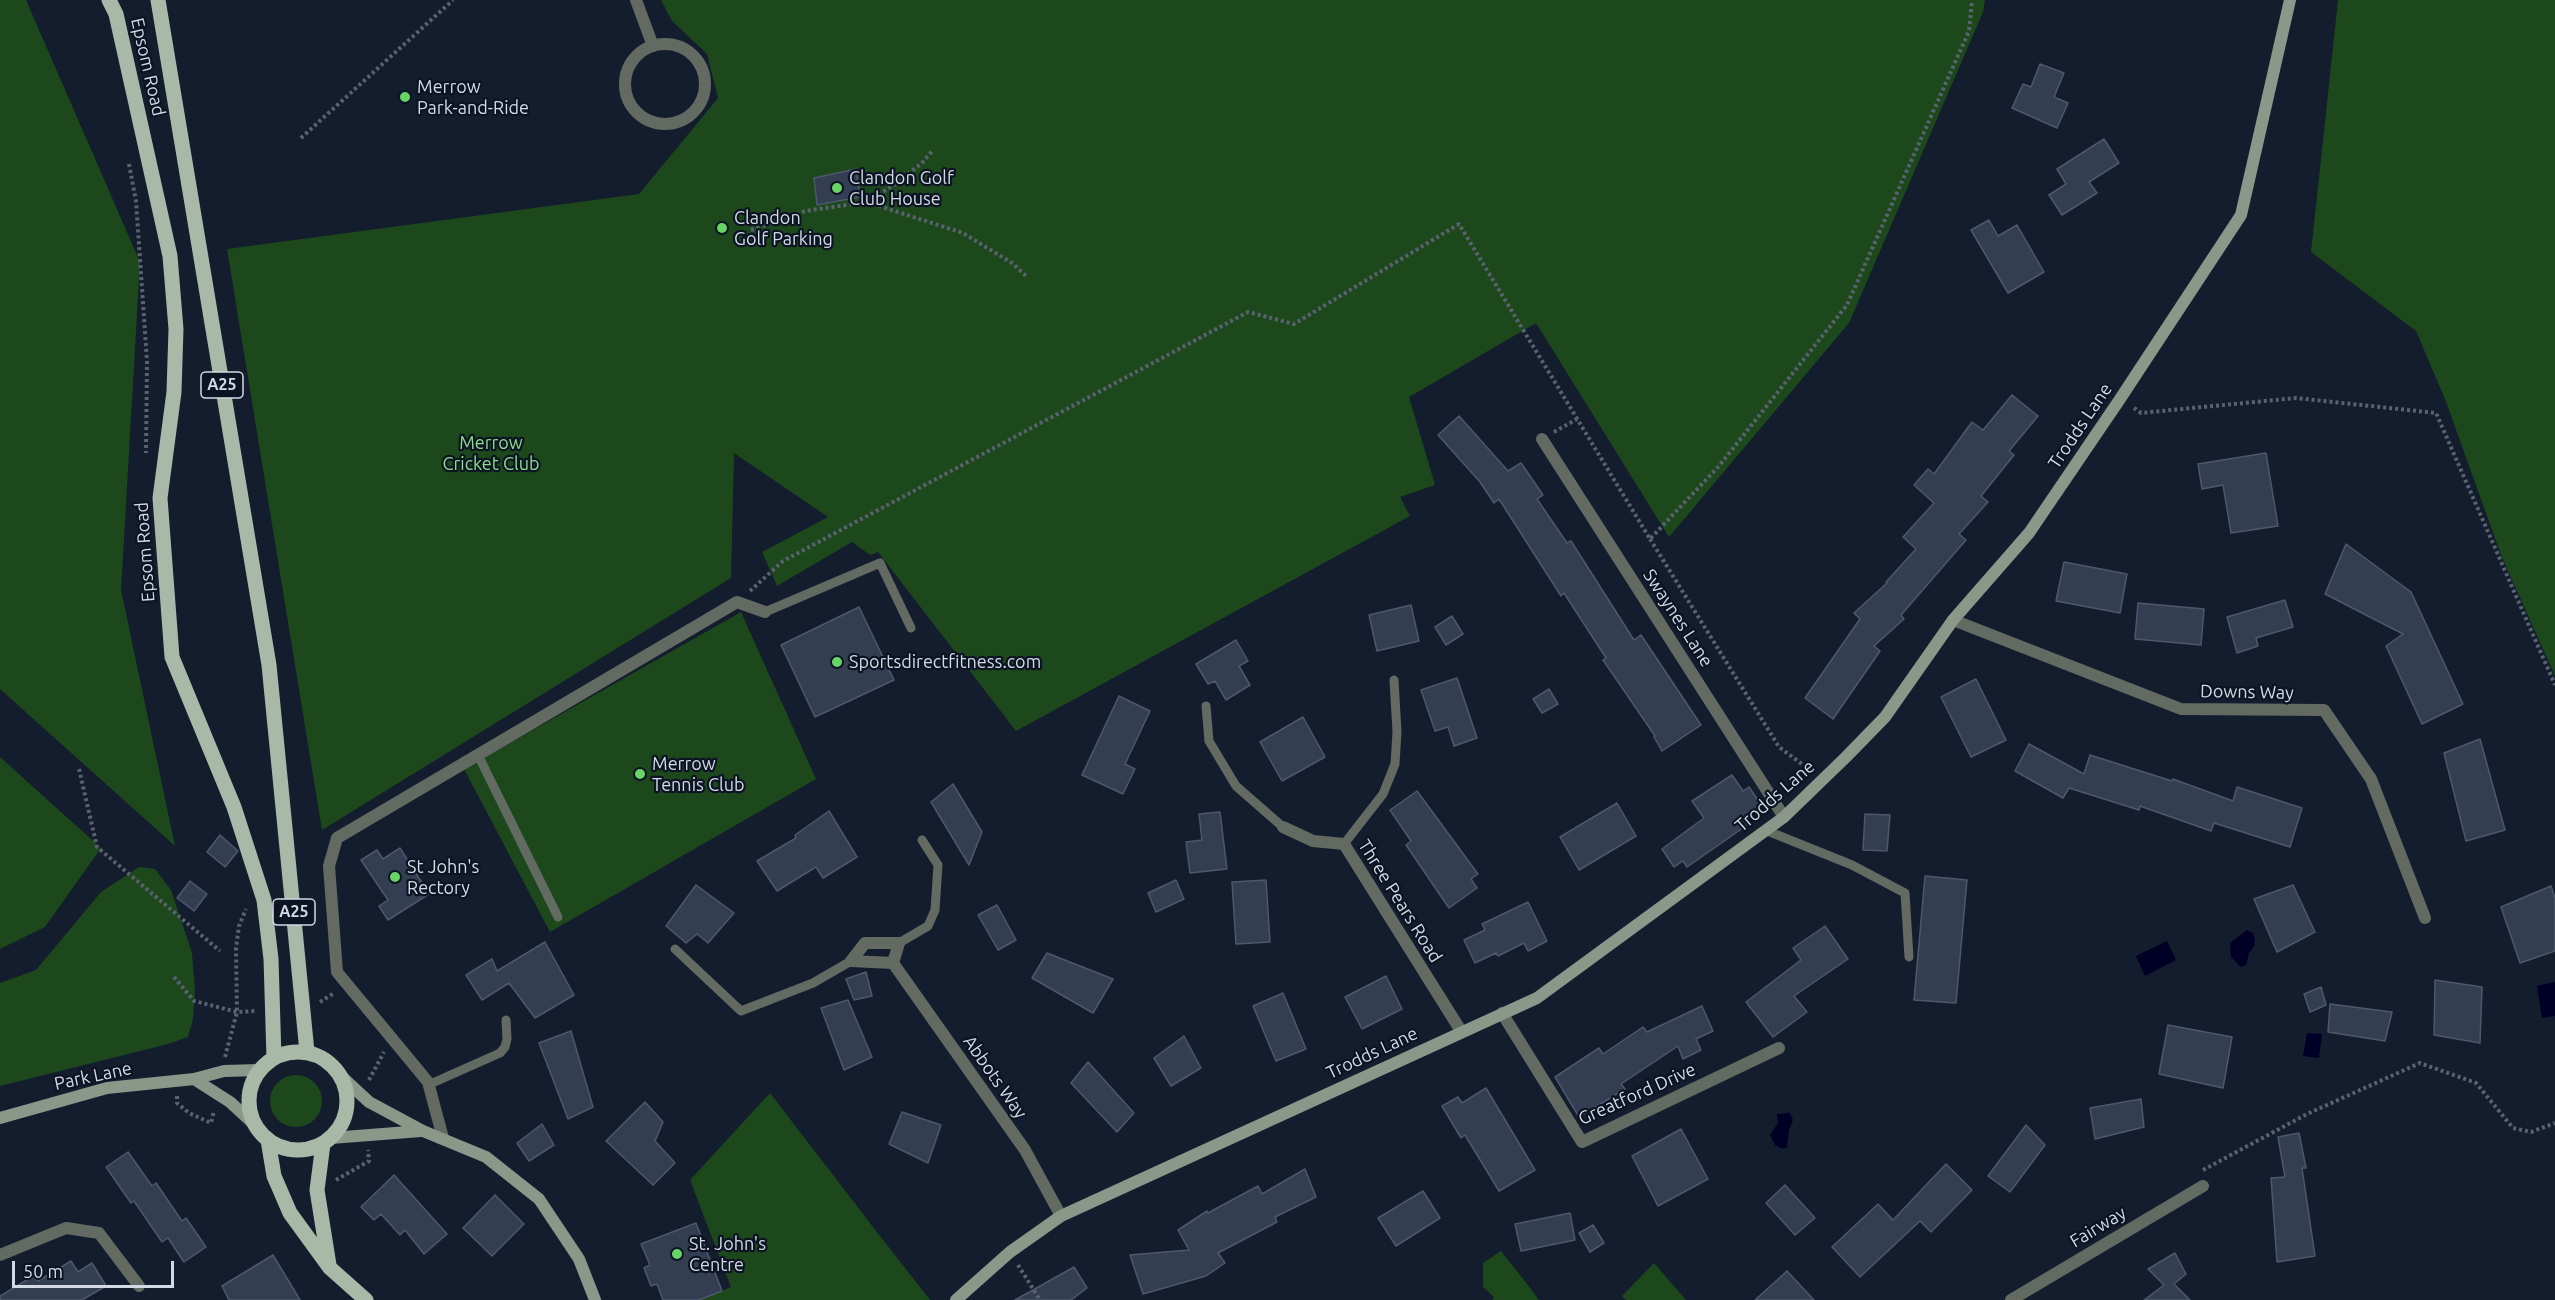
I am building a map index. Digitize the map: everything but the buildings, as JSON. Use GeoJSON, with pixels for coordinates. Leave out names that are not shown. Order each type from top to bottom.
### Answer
{"type":"FeatureCollection","features":[{"type":"Feature","properties":{"kind":"main road","name":"Epsom Road"},"geometry":{"type":"LineString","coordinates":[[109,0],[116,14],[170,256],[176,329],[174,392],[160,498],[172,657],[234,807],[264,900],[272,959],[274,1058]]}},
{"type":"Feature","properties":{"kind":"main road","name":"Epsom Road"},"geometry":{"type":"LineString","coordinates":[[158,0],[269,665],[308,1052]]}},
{"type":"Feature","properties":{"kind":"main road"},"geometry":{"type":"LineString","coordinates":[[308,1052],[327,1061],[341,1076],[347,1092],[347,1109],[341,1125],[327,1141],[309,1149],[295,1150],[281,1147],[268,1140],[255,1125],[250,1112],[249,1097],[252,1083],[259,1070],[274,1058],[284,1053],[308,1052]]}},
{"type":"Feature","properties":{"kind":"main road"},"geometry":{"type":"LineString","coordinates":[[268,1140],[274,1176],[290,1213],[330,1268],[366,1300]]}},
{"type":"Feature","properties":{"kind":"main road"},"geometry":{"type":"LineString","coordinates":[[327,1141],[317,1190],[330,1268]]}},
{"type":"Feature","properties":{"kind":"street","name":"Trodds Lane"},"geometry":{"type":"LineString","coordinates":[[956,1300],[1010,1252],[1061,1216],[1537,998],[1784,817],[1822,780],[1885,717],[1953,620],[2029,533],[2241,215],[2290,0]]}},
{"type":"Feature","properties":{"kind":"street"},"geometry":{"type":"LineString","coordinates":[[635,1],[653,46]]}},
{"type":"Feature","properties":{"kind":"street"},"geometry":{"type":"LineString","coordinates":[[667,44],[681,47],[701,66],[705,79],[704,93],[699,106],[690,116],[678,122],[664,124],[652,122],[640,116],[631,106],[626,93],[625,81],[634,59],[653,46],[667,44]]}},
{"type":"Feature","properties":{"kind":"street","name":"Swaynes Lane"},"geometry":{"type":"LineString","coordinates":[[1542,439],[1784,817]]}},
{"type":"Feature","properties":{"kind":"street"},"geometry":{"type":"LineString","coordinates":[[443,1138],[428,1085],[337,972],[329,866],[337,838],[737,602],[765,612]]}},
{"type":"Feature","properties":{"kind":"street","name":"Downs Way"},"geometry":{"type":"LineString","coordinates":[[1953,620],[2181,709],[2324,711],[2371,779],[2425,918]]}},
{"type":"Feature","properties":{"kind":"street","name":"Three Pears Road"},"geometry":{"type":"LineString","coordinates":[[1283,827],[1313,841],[1344,844],[1461,1031]]}},
{"type":"Feature","properties":{"kind":"street"},"geometry":{"type":"LineString","coordinates":[[865,943],[899,943],[893,963],[851,961],[865,943]]}},
{"type":"Feature","properties":{"kind":"street","name":"Abbots Way"},"geometry":{"type":"LineString","coordinates":[[893,963],[1025,1150],[1061,1216]]}},
{"type":"Feature","properties":{"kind":"street","name":"Greatford Drive"},"geometry":{"type":"LineString","coordinates":[[1502,1014],[1581,1142],[1779,1048]]}},
{"type":"Feature","properties":{"kind":"street","name":"Park Lane"},"geometry":{"type":"LineString","coordinates":[[0,1118],[107,1088],[194,1079],[224,1071],[259,1070]]}},
{"type":"Feature","properties":{"kind":"street"},"geometry":{"type":"LineString","coordinates":[[341,1076],[369,1102],[423,1131],[486,1157],[539,1199],[579,1259],[595,1300]]}},
{"type":"Feature","properties":{"kind":"street"},"geometry":{"type":"LineString","coordinates":[[194,1079],[230,1102],[255,1125]]}},
{"type":"Feature","properties":{"kind":"street"},"geometry":{"type":"LineString","coordinates":[[327,1141],[423,1131]]}},
{"type":"Feature","properties":{"kind":"street","name":"Fairway"},"geometry":{"type":"LineString","coordinates":[[2011,1300],[2203,1186]]}},
{"type":"Feature","properties":{"kind":"street"},"geometry":{"type":"LineString","coordinates":[[0,1255],[66,1228],[99,1233],[139,1286]]}},
{"type":"Feature","properties":{"kind":"lane"},"geometry":{"type":"LineString","coordinates":[[765,612],[880,563],[912,628]]}},
{"type":"Feature","properties":{"kind":"lane"},"geometry":{"type":"LineString","coordinates":[[1344,844],[1383,794],[1395,764],[1397,732],[1394,680]]}},
{"type":"Feature","properties":{"kind":"lane"},"geometry":{"type":"LineString","coordinates":[[1206,706],[1209,741],[1236,786],[1283,827]]}},
{"type":"Feature","properties":{"kind":"lane"},"geometry":{"type":"LineString","coordinates":[[478,755],[558,917]]}},
{"type":"Feature","properties":{"kind":"lane"},"geometry":{"type":"LineString","coordinates":[[1765,830],[1852,865],[1905,893],[1909,957]]}},
{"type":"Feature","properties":{"kind":"lane"},"geometry":{"type":"LineString","coordinates":[[899,943],[928,926],[935,910],[938,865],[922,840]]}},
{"type":"Feature","properties":{"kind":"lane"},"geometry":{"type":"LineString","coordinates":[[675,949],[741,1011],[813,983],[851,961]]}},
{"type":"Feature","properties":{"kind":"lane"},"geometry":{"type":"LineString","coordinates":[[428,1085],[500,1053],[507,1039],[506,1020]]}},
{"type":"Feature","properties":{"kind":"path"},"geometry":{"type":"LineString","coordinates":[[301,138],[453,0]]}},
{"type":"Feature","properties":{"kind":"path"},"geometry":{"type":"LineString","coordinates":[[1650,539],[1719,466],[1847,305],[1969,31],[1972,0]]}},
{"type":"Feature","properties":{"kind":"path"},"geometry":{"type":"LineString","coordinates":[[752,230],[805,211],[867,202],[894,185],[923,162],[932,151]]}},
{"type":"Feature","properties":{"kind":"path"},"geometry":{"type":"LineString","coordinates":[[867,202],[963,233],[1012,262],[1026,276]]}},
{"type":"Feature","properties":{"kind":"path"},"geometry":{"type":"LineString","coordinates":[[737,602],[783,561],[1248,312],[1294,324],[1459,224],[1779,747],[1822,780]]}},
{"type":"Feature","properties":{"kind":"path"},"geometry":{"type":"LineString","coordinates":[[2120,399],[2141,412],[2296,398],[2436,413],[2555,685]]}},
{"type":"Feature","properties":{"kind":"path"},"geometry":{"type":"LineString","coordinates":[[1542,439],[1577,419]]}},
{"type":"Feature","properties":{"kind":"path"},"geometry":{"type":"LineString","coordinates":[[79,769],[97,848],[220,951]]}},
{"type":"Feature","properties":{"kind":"path"},"geometry":{"type":"LineString","coordinates":[[2203,1186],[2203,1168],[2307,1114],[2420,1063],[2476,1083],[2513,1128],[2531,1132],[2555,1123]]}},
{"type":"Feature","properties":{"kind":"path"},"geometry":{"type":"LineString","coordinates":[[1010,1252],[1040,1300]]}},
{"type":"Feature","properties":{"kind":"green space"},"geometry":{"type":"Polygon","coordinates":[[[0,0],[26,0],[140,262],[121,590],[175,846],[0,689],[0,0]]]}},
{"type":"Feature","properties":{"kind":"green space","name":"Merrow Cricket Club"},"geometry":{"type":"Polygon","coordinates":[[[661,0],[1985,0],[1983,12],[1849,323],[1669,537],[1536,323],[1409,397],[1435,485],[1400,497],[1410,516],[1016,731],[878,552],[870,555],[852,542],[777,586],[762,552],[828,517],[734,453],[731,578],[322,830],[227,249],[639,194],[718,98],[707,54],[672,21],[661,0]]]}},
{"type":"Feature","properties":{"kind":"green space"},"geometry":{"type":"Polygon","coordinates":[[[2338,0],[2555,0],[2555,676],[2501,555],[2445,399],[2416,331],[2311,252],[2338,0]]]}},
{"type":"Feature","properties":{"kind":"green space","name":"Merrow Tennis Club"},"geometry":{"type":"Polygon","coordinates":[[[741,612],[816,779],[550,932],[464,769],[741,612]]]}},
{"type":"Feature","properties":{"kind":"green space"},"geometry":{"type":"Polygon","coordinates":[[[0,757],[101,848],[45,927],[0,949],[0,757]]]}},
{"type":"Feature","properties":{"kind":"green space"},"geometry":{"type":"Polygon","coordinates":[[[139,867],[155,869],[171,890],[192,953],[195,991],[193,1019],[188,1037],[0,1086],[0,983],[36,970],[101,892],[139,867]]]}},
{"type":"Feature","properties":{"kind":"green space"},"geometry":{"type":"Polygon","coordinates":[[[296,1075],[306,1077],[314,1083],[320,1091],[322,1101],[320,1111],[314,1119],[306,1125],[296,1127],[286,1125],[278,1119],[272,1111],[270,1101],[272,1091],[278,1083],[286,1077],[296,1075]]]}},
{"type":"Feature","properties":{"kind":"green space"},"geometry":{"type":"Polygon","coordinates":[[[770,1093],[930,1300],[699,1300],[731,1287],[690,1180],[770,1093]]]}},
{"type":"Feature","properties":{"kind":"green space"},"geometry":{"type":"Polygon","coordinates":[[[1501,1251],[1539,1300],[1492,1300],[1494,1297],[1483,1287],[1483,1263],[1501,1251]]]}},
{"type":"Feature","properties":{"kind":"green space"},"geometry":{"type":"Polygon","coordinates":[[[1654,1263],[1686,1300],[1626,1300],[1622,1296],[1654,1263]]]}},
{"type":"Feature","properties":{"kind":"water"},"geometry":{"type":"Polygon","coordinates":[[[2247,930],[2253,933],[2255,940],[2246,965],[2241,967],[2231,957],[2230,943],[2247,930]]]}},
{"type":"Feature","properties":{"kind":"water"},"geometry":{"type":"Polygon","coordinates":[[[2167,941],[2176,960],[2145,976],[2136,956],[2167,941]]]}},
{"type":"Feature","properties":{"kind":"water"},"geometry":{"type":"Polygon","coordinates":[[[2555,982],[2555,1016],[2542,1018],[2537,986],[2555,982]]]}},
{"type":"Feature","properties":{"kind":"water"},"geometry":{"type":"Polygon","coordinates":[[[2307,1033],[2322,1034],[2319,1058],[2303,1056],[2307,1033]]]}},
{"type":"Feature","properties":{"kind":"water"},"geometry":{"type":"Polygon","coordinates":[[[1790,1113],[1793,1120],[1787,1147],[1782,1149],[1775,1145],[1770,1135],[1778,1123],[1777,1114],[1790,1113]]]}},
{"type":"Feature","properties":{"kind":"place","name":"Merrow Park-and-Ride"},"geometry":{"type":"Point","coordinates":[405,97]}},
{"type":"Feature","properties":{"kind":"place","name":"Clandon Golf Club House"},"geometry":{"type":"Point","coordinates":[837,188]}},
{"type":"Feature","properties":{"kind":"place","name":"Clandon Golf Parking"},"geometry":{"type":"Point","coordinates":[722,228]}},
{"type":"Feature","properties":{"kind":"place","name":"Sportsdirectfitness.com"},"geometry":{"type":"Point","coordinates":[837,662]}},
{"type":"Feature","properties":{"kind":"place","name":"Merrow Tennis Club"},"geometry":{"type":"Point","coordinates":[640,774]}},
{"type":"Feature","properties":{"kind":"place","name":"St John's Rectory"},"geometry":{"type":"Point","coordinates":[395,877]}},
{"type":"Feature","properties":{"kind":"place","name":"St. John's Centre"},"geometry":{"type":"Point","coordinates":[677,1254]}}]}
